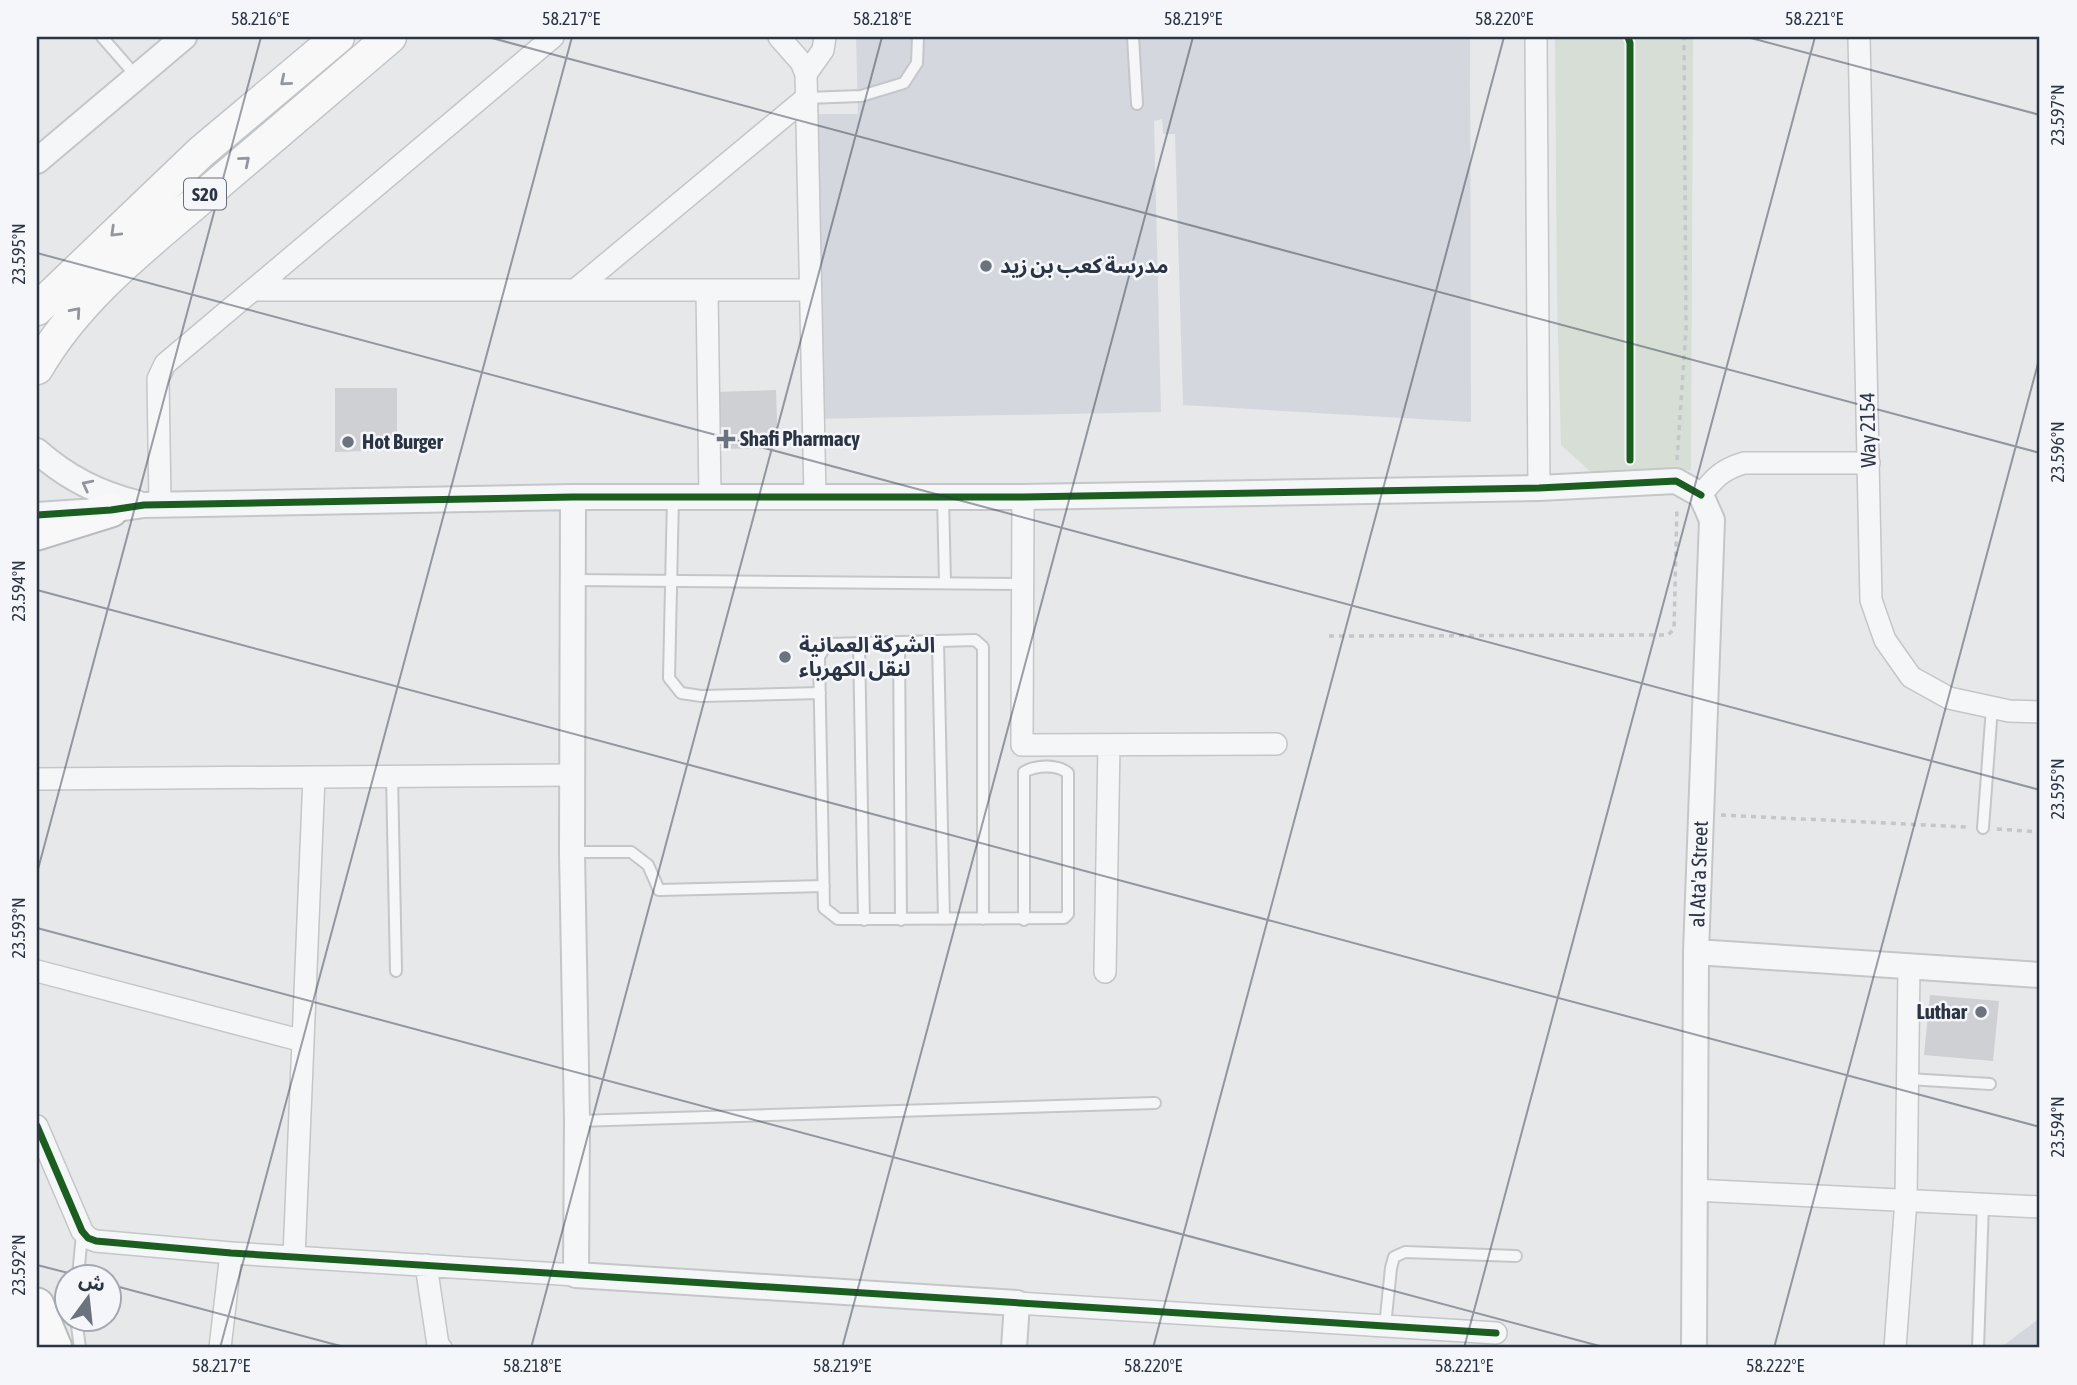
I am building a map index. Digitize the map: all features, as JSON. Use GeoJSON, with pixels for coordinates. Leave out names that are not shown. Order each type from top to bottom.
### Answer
{"type":"FeatureCollection","features":[{"type":"Feature","properties":{"kind":"highway"},"geometry":{"type":"LineString","coordinates":[[37,533],[111,510]]}},
{"type":"Feature","properties":{"kind":"highway"},"geometry":{"type":"LineString","coordinates":[[37,1305],[55,1348]]}},
{"type":"Feature","properties":{"kind":"main road","name":"S20"},"geometry":{"type":"LineString","coordinates":[[37,309],[201,152],[338,37]]}},
{"type":"Feature","properties":{"kind":"main road","name":"S20"},"geometry":{"type":"LineString","coordinates":[[37,368],[66,322],[105,283],[390,37]]}},
{"type":"Feature","properties":{"kind":"street"},"geometry":{"type":"LineString","coordinates":[[37,161],[184,37]]}},
{"type":"Feature","properties":{"kind":"street"},"geometry":{"type":"LineString","coordinates":[[152,504],[159,373],[169,361],[553,37]]}},
{"type":"Feature","properties":{"kind":"street"},"geometry":{"type":"LineString","coordinates":[[779,37],[801,62],[806,74],[815,497]]}},
{"type":"Feature","properties":{"kind":"street"},"geometry":{"type":"LineString","coordinates":[[806,74],[822,50],[825,37]]}},
{"type":"Feature","properties":{"kind":"street"},"geometry":{"type":"LineString","coordinates":[[1536,37],[1539,488]]}},
{"type":"Feature","properties":{"kind":"street","name":"Way 2154"},"geometry":{"type":"LineString","coordinates":[[1859,37],[1871,600],[1885,640],[1911,677],[1949,698],[2009,711],[2040,712]]}},
{"type":"Feature","properties":{"kind":"street"},"geometry":{"type":"LineString","coordinates":[[575,290],[806,98]]}},
{"type":"Feature","properties":{"kind":"street"},"geometry":{"type":"LineString","coordinates":[[253,290],[810,290]]}},
{"type":"Feature","properties":{"kind":"street"},"geometry":{"type":"LineString","coordinates":[[707,290],[710,497]]}},
{"type":"Feature","properties":{"kind":"street"},"geometry":{"type":"LineString","coordinates":[[37,451],[56,467],[98,491],[152,504]]}},
{"type":"Feature","properties":{"kind":"street"},"geometry":{"type":"LineString","coordinates":[[37,515],[152,504],[573,497],[1023,497],[1539,488],[1676,481],[1700,495],[1714,477],[1728,468],[1744,463],[1869,463]]}},
{"type":"Feature","properties":{"kind":"street","name":"al Ata'a Street"},"geometry":{"type":"LineString","coordinates":[[1700,495],[1712,520],[1696,952],[2040,975]]}},
{"type":"Feature","properties":{"kind":"street"},"geometry":{"type":"LineString","coordinates":[[573,497],[572,852],[577,1121],[576,1275]]}},
{"type":"Feature","properties":{"kind":"street"},"geometry":{"type":"LineString","coordinates":[[1023,497],[1022,745],[1276,744]]}},
{"type":"Feature","properties":{"kind":"street"},"geometry":{"type":"LineString","coordinates":[[1105,972],[1109,745]]}},
{"type":"Feature","properties":{"kind":"street"},"geometry":{"type":"LineString","coordinates":[[37,779],[573,775]]}},
{"type":"Feature","properties":{"kind":"street"},"geometry":{"type":"LineString","coordinates":[[294,1257],[314,777]]}},
{"type":"Feature","properties":{"kind":"street"},"geometry":{"type":"LineString","coordinates":[[1694,1348],[1696,952]]}},
{"type":"Feature","properties":{"kind":"street"},"geometry":{"type":"LineString","coordinates":[[1895,1348],[1906,1200],[1909,967]]}},
{"type":"Feature","properties":{"kind":"street"},"geometry":{"type":"LineString","coordinates":[[37,971],[303,1041]]}},
{"type":"Feature","properties":{"kind":"street"},"geometry":{"type":"LineString","coordinates":[[37,1126],[82,1231],[88,1238],[96,1241],[231,1253],[1496,1333]]}},
{"type":"Feature","properties":{"kind":"street"},"geometry":{"type":"LineString","coordinates":[[1694,1190],[2040,1207]]}},
{"type":"Feature","properties":{"kind":"street"},"geometry":{"type":"LineString","coordinates":[[220,1348],[231,1253]]}},
{"type":"Feature","properties":{"kind":"street"},"geometry":{"type":"LineString","coordinates":[[426,1265],[440,1348]]}},
{"type":"Feature","properties":{"kind":"street"},"geometry":{"type":"LineString","coordinates":[[1014,1348],[1017,1303]]}},
{"type":"Feature","properties":{"kind":"lane"},"geometry":{"type":"LineString","coordinates":[[102,37],[137,77]]}},
{"type":"Feature","properties":{"kind":"lane"},"geometry":{"type":"LineString","coordinates":[[806,98],[861,96],[904,83],[918,63],[918,37]]}},
{"type":"Feature","properties":{"kind":"lane"},"geometry":{"type":"LineString","coordinates":[[1133,37],[1137,104]]}},
{"type":"Feature","properties":{"kind":"lane"},"geometry":{"type":"LineString","coordinates":[[673,497],[669,678],[681,692],[701,695],[820,693]]}},
{"type":"Feature","properties":{"kind":"lane"},"geometry":{"type":"LineString","coordinates":[[943,497],[945,583]]}},
{"type":"Feature","properties":{"kind":"lane"},"geometry":{"type":"LineString","coordinates":[[573,580],[1023,584]]}},
{"type":"Feature","properties":{"kind":"lane"},"geometry":{"type":"LineString","coordinates":[[983,919],[983,647],[975,640],[827,645],[819,657],[824,908],[838,919],[1024,920],[1064,918],[1068,914],[1068,773],[1062,768],[1033,767],[1024,772],[1024,920]]}},
{"type":"Feature","properties":{"kind":"lane"},"geometry":{"type":"LineString","coordinates":[[938,641],[944,919]]}},
{"type":"Feature","properties":{"kind":"lane"},"geometry":{"type":"LineString","coordinates":[[899,642],[901,920]]}},
{"type":"Feature","properties":{"kind":"lane"},"geometry":{"type":"LineString","coordinates":[[859,644],[864,919]]}},
{"type":"Feature","properties":{"kind":"lane"},"geometry":{"type":"LineString","coordinates":[[1983,828],[1992,707]]}},
{"type":"Feature","properties":{"kind":"lane"},"geometry":{"type":"LineString","coordinates":[[392,776],[396,971]]}},
{"type":"Feature","properties":{"kind":"lane"},"geometry":{"type":"LineString","coordinates":[[572,852],[631,852],[648,865],[659,890],[824,886]]}},
{"type":"Feature","properties":{"kind":"lane"},"geometry":{"type":"LineString","coordinates":[[1908,1079],[1990,1084]]}},
{"type":"Feature","properties":{"kind":"lane"},"geometry":{"type":"LineString","coordinates":[[577,1121],[1155,1103]]}},
{"type":"Feature","properties":{"kind":"lane"},"geometry":{"type":"LineString","coordinates":[[1978,1348],[1983,1204]]}},
{"type":"Feature","properties":{"kind":"lane"},"geometry":{"type":"LineString","coordinates":[[79,1262],[82,1231]]}},
{"type":"Feature","properties":{"kind":"lane"},"geometry":{"type":"LineString","coordinates":[[1385,1326],[1394,1257],[1405,1252],[1516,1256]]}},
{"type":"Feature","properties":{"kind":"path"},"geometry":{"type":"LineString","coordinates":[[1329,636],[1668,635],[1674,629],[1678,523],[1676,481],[1686,330],[1684,37]]}},
{"type":"Feature","properties":{"kind":"path"},"geometry":{"type":"LineString","coordinates":[[1701,814],[2040,832]]}},
{"type":"Feature","properties":{"kind":"shaded area"},"geometry":{"type":"Polygon","coordinates":[[[856,37],[1470,37],[1471,422],[1183,405],[1175,134],[1163,134],[1162,119],[1154,121],[1161,412],[811,419],[816,114],[858,114],[856,37]]]}},
{"type":"Feature","properties":{"kind":"shaded area"},"geometry":{"type":"Polygon","coordinates":[[[1555,37],[1693,37],[1691,470],[1591,472],[1561,445],[1555,37]]]}},
{"type":"Feature","properties":{"kind":"shaded area"},"geometry":{"type":"Polygon","coordinates":[[[2040,1318],[2040,1348],[2000,1348],[2040,1318]]]}},
{"type":"Feature","properties":{"kind":"building"},"geometry":{"type":"Polygon","coordinates":[[[335,388],[397,388],[397,450],[335,452],[335,388]]]}},
{"type":"Feature","properties":{"kind":"building"},"geometry":{"type":"Polygon","coordinates":[[[776,390],[778,448],[716,449],[714,392],[776,390]]]}},
{"type":"Feature","properties":{"kind":"building"},"geometry":{"type":"Polygon","coordinates":[[[1930,995],[1999,1001],[1993,1061],[1924,1055],[1930,995]]]}},
{"type":"Feature","properties":{"kind":"cycle path"},"geometry":{"type":"LineString","coordinates":[[1628,37],[1630,460]]}},
{"type":"Feature","properties":{"kind":"cycle path"},"geometry":{"type":"LineString","coordinates":[[37,515],[144,505],[573,497],[1023,497],[1539,488],[1676,481],[1701,495]]}},
{"type":"Feature","properties":{"kind":"cycle path"},"geometry":{"type":"LineString","coordinates":[[37,1126],[82,1231],[88,1238],[96,1241],[231,1253],[1496,1333]]}},
{"type":"Feature","properties":{"kind":"place","name":"مدرسة كعب بن زيد"},"geometry":{"type":"Point","coordinates":[986,266]}},
{"type":"Feature","properties":{"kind":"place","name":"Shafi Pharmacy"},"geometry":{"type":"Point","coordinates":[726,439]}},
{"type":"Feature","properties":{"kind":"place","name":"Hot Burger"},"geometry":{"type":"Point","coordinates":[348,442]}},
{"type":"Feature","properties":{"kind":"place","name":"الشرکة العمانیة لنقل الکهرباء"},"geometry":{"type":"Point","coordinates":[785,657]}},
{"type":"Feature","properties":{"kind":"place","name":"Luthar"},"geometry":{"type":"Point","coordinates":[1981,1012]}}]}
